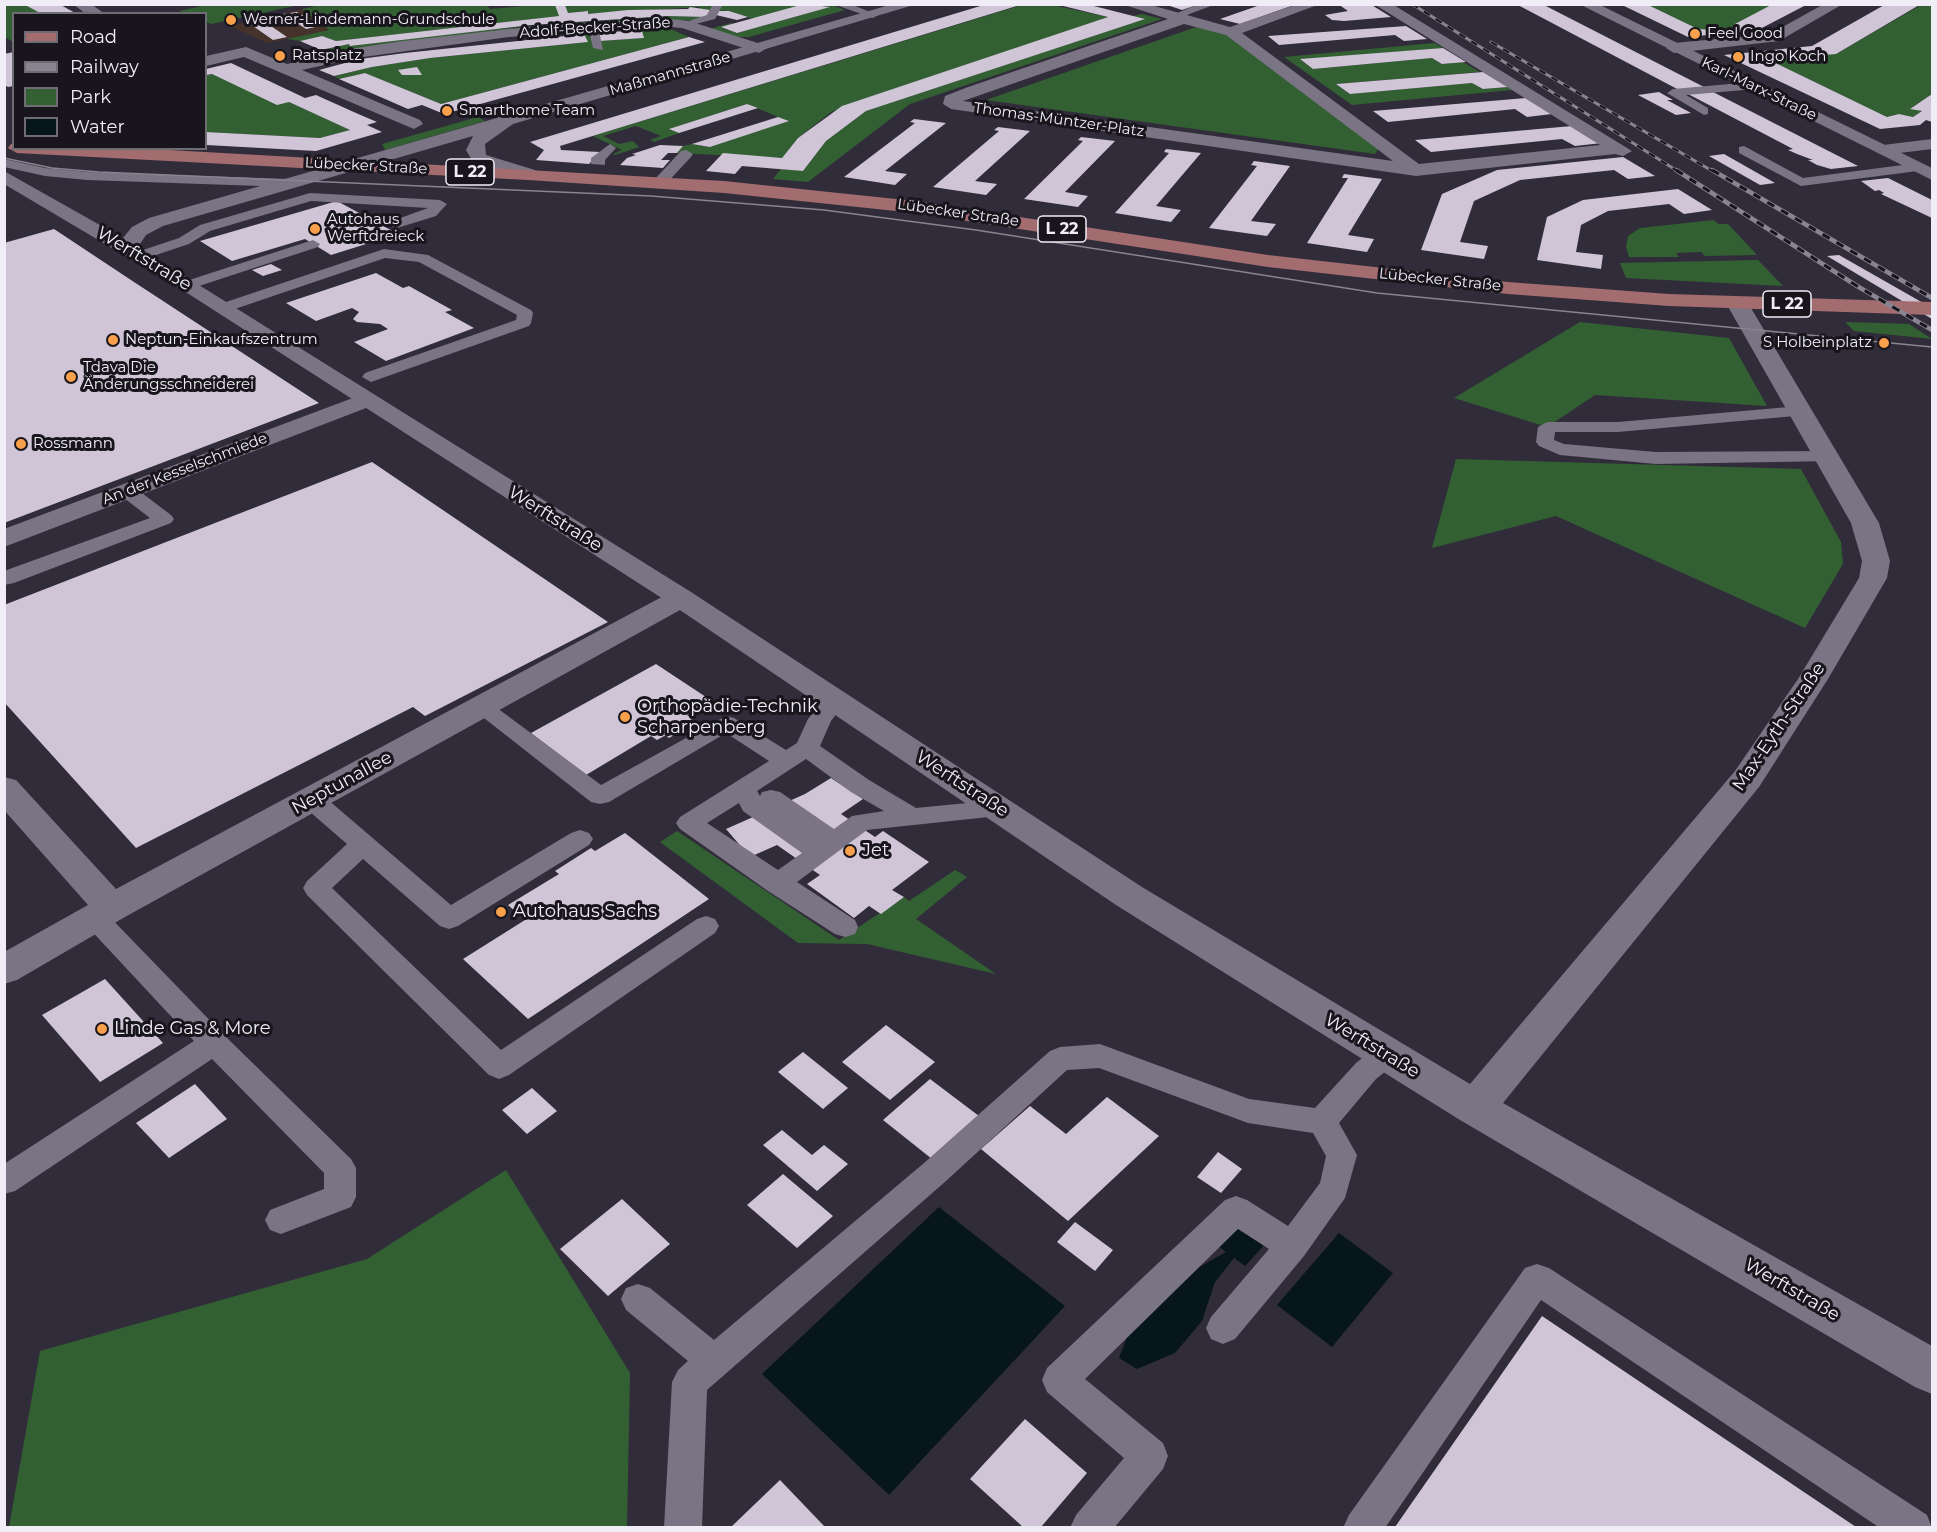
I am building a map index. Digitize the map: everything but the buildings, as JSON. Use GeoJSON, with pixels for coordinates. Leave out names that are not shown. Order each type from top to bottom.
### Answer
{"type":"FeatureCollection","features":[{"type":"Feature","properties":{"kind":"main road","name":"Lübecker Straße"},"geometry":{"type":"LineString","coordinates":[[9,150],[528,174],[659,183],[905,206],[1017,221],[1212,254],[1508,288],[1737,303],[1932,309]]}},
{"type":"Feature","properties":{"kind":"street"},"geometry":{"type":"LineString","coordinates":[[80,4],[94,12]]}},
{"type":"Feature","properties":{"kind":"street","name":"Maßmannstraße"},"geometry":{"type":"LineString","coordinates":[[133,251],[139,231],[170,218],[910,4]]}},
{"type":"Feature","properties":{"kind":"street"},"geometry":{"type":"LineString","coordinates":[[1231,32],[1313,4]]}},
{"type":"Feature","properties":{"kind":"street","name":"Thomas-Müntzer-Platz"},"geometry":{"type":"LineString","coordinates":[[1180,18],[974,90],[951,100],[951,104],[1416,170],[1622,151],[1381,4]]}},
{"type":"Feature","properties":{"kind":"street","name":"Karl-Marx-Straße"},"geometry":{"type":"LineString","coordinates":[[1586,4],[1925,171]]}},
{"type":"Feature","properties":{"kind":"street"},"geometry":{"type":"LineString","coordinates":[[1674,48],[1774,38],[1836,4]]}},
{"type":"Feature","properties":{"kind":"street"},"geometry":{"type":"LineString","coordinates":[[1140,6],[1231,32],[1416,170]]}},
{"type":"Feature","properties":{"kind":"street","name":"Adolf-Becker-Straße"},"geometry":{"type":"LineString","coordinates":[[286,69],[324,60],[450,40],[661,22],[691,26],[759,48]]}},
{"type":"Feature","properties":{"kind":"street"},"geometry":{"type":"LineString","coordinates":[[207,44],[286,69],[414,124]]}},
{"type":"Feature","properties":{"kind":"street"},"geometry":{"type":"LineString","coordinates":[[207,61],[276,45]]}},
{"type":"Feature","properties":{"kind":"street"},"geometry":{"type":"LineString","coordinates":[[303,51],[324,60]]}},
{"type":"Feature","properties":{"kind":"street"},"geometry":{"type":"LineString","coordinates":[[519,117],[483,135],[476,143],[475,150],[479,158],[528,174]]}},
{"type":"Feature","properties":{"kind":"street"},"geometry":{"type":"LineString","coordinates":[[1883,150],[1932,144]]}},
{"type":"Feature","properties":{"kind":"street","name":"Werftstraße"},"geometry":{"type":"LineString","coordinates":[[8,180],[133,251],[223,308],[369,388],[1129,896],[1475,1108],[1932,1371]]}},
{"type":"Feature","properties":{"kind":"street","name":"Max-Eyth-Straße"},"geometry":{"type":"LineString","coordinates":[[1475,1108],[1747,779],[1813,679],[1873,578],[1876,561],[1873,543],[1865,523],[1737,303]]}},
{"type":"Feature","properties":{"kind":"street","name":"An der Kesselschmiede"},"geometry":{"type":"LineString","coordinates":[[4,539],[127,491],[369,388]]}},
{"type":"Feature","properties":{"kind":"street","name":"Neptunallee"},"geometry":{"type":"LineString","coordinates":[[4,970],[681,598]]}},
{"type":"Feature","properties":{"kind":"street"},"geometry":{"type":"LineString","coordinates":[[11,806],[104,913]]}},
{"type":"Feature","properties":{"kind":"lane"},"geometry":{"type":"LineString","coordinates":[[838,4],[873,15]]}},
{"type":"Feature","properties":{"kind":"lane"},"geometry":{"type":"LineString","coordinates":[[1180,18],[1211,4]]}},
{"type":"Feature","properties":{"kind":"lane"},"geometry":{"type":"LineString","coordinates":[[691,26],[711,17],[717,6]]}},
{"type":"Feature","properties":{"kind":"lane"},"geometry":{"type":"LineString","coordinates":[[691,26],[725,20]]}},
{"type":"Feature","properties":{"kind":"lane"},"geometry":{"type":"LineString","coordinates":[[593,26],[599,48]]}},
{"type":"Feature","properties":{"kind":"lane"},"geometry":{"type":"LineString","coordinates":[[1704,111],[1673,93],[1752,86]]}},
{"type":"Feature","properties":{"kind":"lane"},"geometry":{"type":"LineString","coordinates":[[600,162],[596,161],[610,148]]}},
{"type":"Feature","properties":{"kind":"lane"},"geometry":{"type":"LineString","coordinates":[[9,150],[45,172],[280,186]]}},
{"type":"Feature","properties":{"kind":"lane"},"geometry":{"type":"LineString","coordinates":[[1744,150],[1801,182],[1925,171]]}},
{"type":"Feature","properties":{"kind":"lane"},"geometry":{"type":"LineString","coordinates":[[659,183],[686,154]]}},
{"type":"Feature","properties":{"kind":"lane"},"geometry":{"type":"LineString","coordinates":[[133,251],[184,241],[214,225],[310,196],[441,204],[431,213],[397,224]]}},
{"type":"Feature","properties":{"kind":"lane"},"geometry":{"type":"LineString","coordinates":[[188,285],[313,244]]}},
{"type":"Feature","properties":{"kind":"lane"},"geometry":{"type":"LineString","coordinates":[[223,308],[384,253],[423,258],[525,312],[523,323],[369,388]]}},
{"type":"Feature","properties":{"kind":"lane"},"geometry":{"type":"LineString","coordinates":[[1800,411],[1618,427],[1547,428],[1545,442],[1560,449],[1656,458],[1827,457]]}},
{"type":"Feature","properties":{"kind":"lane"},"geometry":{"type":"LineString","coordinates":[[4,577],[7,579],[164,519],[127,491]]}},
{"type":"Feature","properties":{"kind":"lane"},"geometry":{"type":"LineString","coordinates":[[834,842],[752,806],[774,769],[835,701]]}},
{"type":"Feature","properties":{"kind":"lane"},"geometry":{"type":"LineString","coordinates":[[481,707],[600,796],[726,723],[774,769],[784,788],[834,842]]}},
{"type":"Feature","properties":{"kind":"lane"},"geometry":{"type":"LineString","coordinates":[[845,927],[777,884],[689,823],[774,769],[860,786],[912,817]]}},
{"type":"Feature","properties":{"kind":"lane"},"geometry":{"type":"LineString","coordinates":[[312,799],[449,919],[580,839]]}},
{"type":"Feature","properties":{"kind":"lane"},"geometry":{"type":"LineString","coordinates":[[777,884],[861,822],[998,808]]}},
{"type":"Feature","properties":{"kind":"lane"},"geometry":{"type":"LineString","coordinates":[[363,844],[316,888],[499,1067],[705,926]]}},
{"type":"Feature","properties":{"kind":"lane"},"geometry":{"type":"LineString","coordinates":[[104,913],[214,1043],[340,1168],[340,1197],[280,1221]]}},
{"type":"Feature","properties":{"kind":"lane"},"geometry":{"type":"LineString","coordinates":[[4,1180],[214,1043]]}},
{"type":"Feature","properties":{"kind":"lane"},"geometry":{"type":"LineString","coordinates":[[1322,1122],[1366,1071],[1386,1055]]}},
{"type":"Feature","properties":{"kind":"lane"},"geometry":{"type":"LineString","coordinates":[[683,1527],[690,1382],[935,1172],[1060,1059],[1100,1056],[1248,1111],[1322,1122]]}},
{"type":"Feature","properties":{"kind":"lane"},"geometry":{"type":"LineString","coordinates":[[1223,1328],[1292,1246],[1334,1188],[1342,1155],[1322,1122]]}},
{"type":"Feature","properties":{"kind":"lane"},"geometry":{"type":"LineString","coordinates":[[1089,1527],[1150,1456],[1059,1380],[1236,1210],[1292,1246]]}},
{"type":"Feature","properties":{"kind":"lane"},"geometry":{"type":"LineString","coordinates":[[1362,1527],[1537,1280],[1914,1527]]}},
{"type":"Feature","properties":{"kind":"lane"},"geometry":{"type":"LineString","coordinates":[[638,1299],[714,1361]]}},
{"type":"Feature","properties":{"kind":"shaded area"},"geometry":{"type":"Polygon","coordinates":[[[302,9],[330,30],[267,43],[230,26],[302,9]]]}},
{"type":"Feature","properties":{"kind":"green space"},"geometry":{"type":"Polygon","coordinates":[[[207,4],[299,5],[211,24],[207,22],[207,12],[179,11],[207,4]]]}},
{"type":"Feature","properties":{"kind":"green space"},"geometry":{"type":"Polygon","coordinates":[[[486,4],[490,9],[548,4],[804,5],[753,19],[729,11],[700,10],[700,7],[588,14],[587,11],[568,13],[565,5],[556,6],[559,16],[336,41],[322,36],[300,41],[287,39],[329,30],[302,9],[321,5],[486,4]]]}},
{"type":"Feature","properties":{"kind":"green space"},"geometry":{"type":"Polygon","coordinates":[[[5,5],[27,6],[40,12],[12,12],[12,41],[5,37],[5,5]]]}},
{"type":"Feature","properties":{"kind":"green space"},"geometry":{"type":"Polygon","coordinates":[[[823,5],[839,5],[835,6],[845,10],[749,37],[738,37],[709,29],[731,23],[734,24],[722,28],[737,33],[829,7],[823,5]]]}},
{"type":"Feature","properties":{"kind":"green space"},"geometry":{"type":"Polygon","coordinates":[[[1022,5],[1052,5],[1108,17],[831,112],[798,138],[782,158],[677,153],[683,146],[692,144],[710,147],[788,121],[747,104],[670,129],[679,133],[654,142],[650,140],[661,136],[636,126],[603,136],[619,144],[633,141],[639,147],[615,155],[613,154],[622,150],[593,136],[1022,5]]]}},
{"type":"Feature","properties":{"kind":"green space"},"geometry":{"type":"Polygon","coordinates":[[[1646,5],[1773,5],[1733,25],[1739,27],[1714,30],[1698,29],[1646,5]]]}},
{"type":"Feature","properties":{"kind":"green space"},"geometry":{"type":"Polygon","coordinates":[[[1921,5],[1932,5],[1932,94],[1911,108],[1922,111],[1913,117],[1899,114],[1887,117],[1761,56],[1836,54],[1921,5]]]}},
{"type":"Feature","properties":{"kind":"green space"},"geometry":{"type":"Polygon","coordinates":[[[1142,14],[1162,19],[910,104],[808,182],[773,179],[781,169],[803,171],[826,141],[866,111],[1144,19],[1133,16],[1142,14]]]}},
{"type":"Feature","properties":{"kind":"green space"},"geometry":{"type":"Polygon","coordinates":[[[667,16],[706,17],[692,20],[626,22],[323,54],[317,52],[341,45],[351,46],[472,31],[667,16]]]}},
{"type":"Feature","properties":{"kind":"green space"},"geometry":{"type":"Polygon","coordinates":[[[1202,25],[1223,31],[1380,146],[1375,154],[986,100],[1202,25]]]}},
{"type":"Feature","properties":{"kind":"green space"},"geometry":{"type":"Polygon","coordinates":[[[641,28],[673,30],[689,37],[441,104],[365,73],[339,79],[334,76],[372,67],[430,58],[587,42],[584,34],[598,33],[600,41],[643,38],[641,28]]]}},
{"type":"Feature","properties":{"kind":"green space"},"geometry":{"type":"Polygon","coordinates":[[[1434,43],[1443,48],[1301,60],[1313,69],[1432,58],[1442,64],[1463,62],[1480,72],[1336,84],[1350,94],[1472,83],[1483,89],[1508,87],[1512,90],[1352,105],[1284,57],[1434,43]]]}},
{"type":"Feature","properties":{"kind":"green space"},"geometry":{"type":"Polygon","coordinates":[[[212,74],[289,102],[350,130],[320,138],[207,132],[207,75],[212,74]]]}},
{"type":"Feature","properties":{"kind":"green space"},"geometry":{"type":"Polygon","coordinates":[[[478,117],[485,121],[385,150],[382,144],[478,117]]]}},
{"type":"Feature","properties":{"kind":"green space"},"geometry":{"type":"Polygon","coordinates":[[[1713,220],[1719,224],[1728,224],[1757,255],[1705,256],[1701,252],[1676,253],[1679,257],[1629,257],[1626,247],[1628,236],[1640,228],[1713,220]]]}},
{"type":"Feature","properties":{"kind":"green space"},"geometry":{"type":"Polygon","coordinates":[[[1758,260],[1783,286],[1626,278],[1620,263],[1758,260]]]}},
{"type":"Feature","properties":{"kind":"green space"},"geometry":{"type":"Polygon","coordinates":[[[1580,322],[1729,338],[1767,406],[1595,395],[1547,427],[1454,398],[1580,322]]]}},
{"type":"Feature","properties":{"kind":"green space"},"geometry":{"type":"Polygon","coordinates":[[[1845,322],[1909,324],[1932,339],[1854,331],[1845,322]]]}},
{"type":"Feature","properties":{"kind":"green space"},"geometry":{"type":"Polygon","coordinates":[[[1456,459],[1801,469],[1841,542],[1843,564],[1805,628],[1556,516],[1432,548],[1456,459]]]}},
{"type":"Feature","properties":{"kind":"green space"},"geometry":{"type":"Polygon","coordinates":[[[677,831],[839,940],[904,897],[909,901],[955,870],[967,877],[916,919],[996,974],[867,944],[798,943],[660,842],[677,831]]]}},
{"type":"Feature","properties":{"kind":"green space"},"geometry":{"type":"Polygon","coordinates":[[[506,1170],[630,1373],[627,1527],[9,1527],[40,1351],[367,1259],[506,1170]]]}},
{"type":"Feature","properties":{"kind":"water"},"geometry":{"type":"Polygon","coordinates":[[[939,1207],[1065,1306],[889,1495],[762,1374],[939,1207]]]}},
{"type":"Feature","properties":{"kind":"water"},"geometry":{"type":"Polygon","coordinates":[[[1247,1213],[1274,1234],[1245,1266],[1234,1258],[1215,1282],[1202,1321],[1175,1353],[1137,1369],[1119,1358],[1132,1324],[1196,1269],[1226,1252],[1217,1245],[1247,1213]]]}},
{"type":"Feature","properties":{"kind":"water"},"geometry":{"type":"Polygon","coordinates":[[[1339,1233],[1393,1273],[1332,1347],[1277,1305],[1339,1233]]]}},
{"type":"Feature","properties":{"kind":"tram line"},"geometry":{"type":"LineString","coordinates":[[4,158],[52,168],[99,172],[651,196],[824,210],[976,230],[1377,293],[1932,347]]}},
{"type":"Feature","properties":{"kind":"railway"},"geometry":{"type":"LineString","coordinates":[[1412,4],[1679,172]]}},
{"type":"Feature","properties":{"kind":"railway"},"geometry":{"type":"LineString","coordinates":[[1491,42],[1714,172]]}},
{"type":"Feature","properties":{"kind":"railway"},"geometry":{"type":"LineString","coordinates":[[1676,170],[1857,286],[1932,330]]}},
{"type":"Feature","properties":{"kind":"railway"},"geometry":{"type":"LineString","coordinates":[[1712,170],[1932,298]]}},
{"type":"Feature","properties":{"kind":"place","name":"Werner-Lindemann-Grundschule"},"geometry":{"type":"Point","coordinates":[231,20]}},
{"type":"Feature","properties":{"kind":"place","name":"Feel Good"},"geometry":{"type":"Point","coordinates":[1695,34]}},
{"type":"Feature","properties":{"kind":"place","name":"Ratsplatz"},"geometry":{"type":"Point","coordinates":[280,56]}},
{"type":"Feature","properties":{"kind":"place","name":"Ingo Koch"},"geometry":{"type":"Point","coordinates":[1738,57]}},
{"type":"Feature","properties":{"kind":"place","name":"Smarthome Team"},"geometry":{"type":"Point","coordinates":[447,111]}},
{"type":"Feature","properties":{"kind":"place","name":"Autohaus Werftdreieck"},"geometry":{"type":"Point","coordinates":[315,229]}},
{"type":"Feature","properties":{"kind":"place","name":"Neptun-Einkaufszentrum"},"geometry":{"type":"Point","coordinates":[113,340]}},
{"type":"Feature","properties":{"kind":"place","name":"S Holbeinplatz"},"geometry":{"type":"Point","coordinates":[1884,343]}},
{"type":"Feature","properties":{"kind":"place","name":"Tdava Die Änderungsschneiderei"},"geometry":{"type":"Point","coordinates":[71,377]}},
{"type":"Feature","properties":{"kind":"place","name":"Rossmann"},"geometry":{"type":"Point","coordinates":[21,444]}},
{"type":"Feature","properties":{"kind":"place","name":"Orthopädie-Technik Scharpenberg"},"geometry":{"type":"Point","coordinates":[625,717]}},
{"type":"Feature","properties":{"kind":"place","name":"Jet"},"geometry":{"type":"Point","coordinates":[850,851]}},
{"type":"Feature","properties":{"kind":"place","name":"Autohaus Sachs"},"geometry":{"type":"Point","coordinates":[501,912]}},
{"type":"Feature","properties":{"kind":"place","name":"Linde Gas & More"},"geometry":{"type":"Point","coordinates":[102,1029]}}]}
